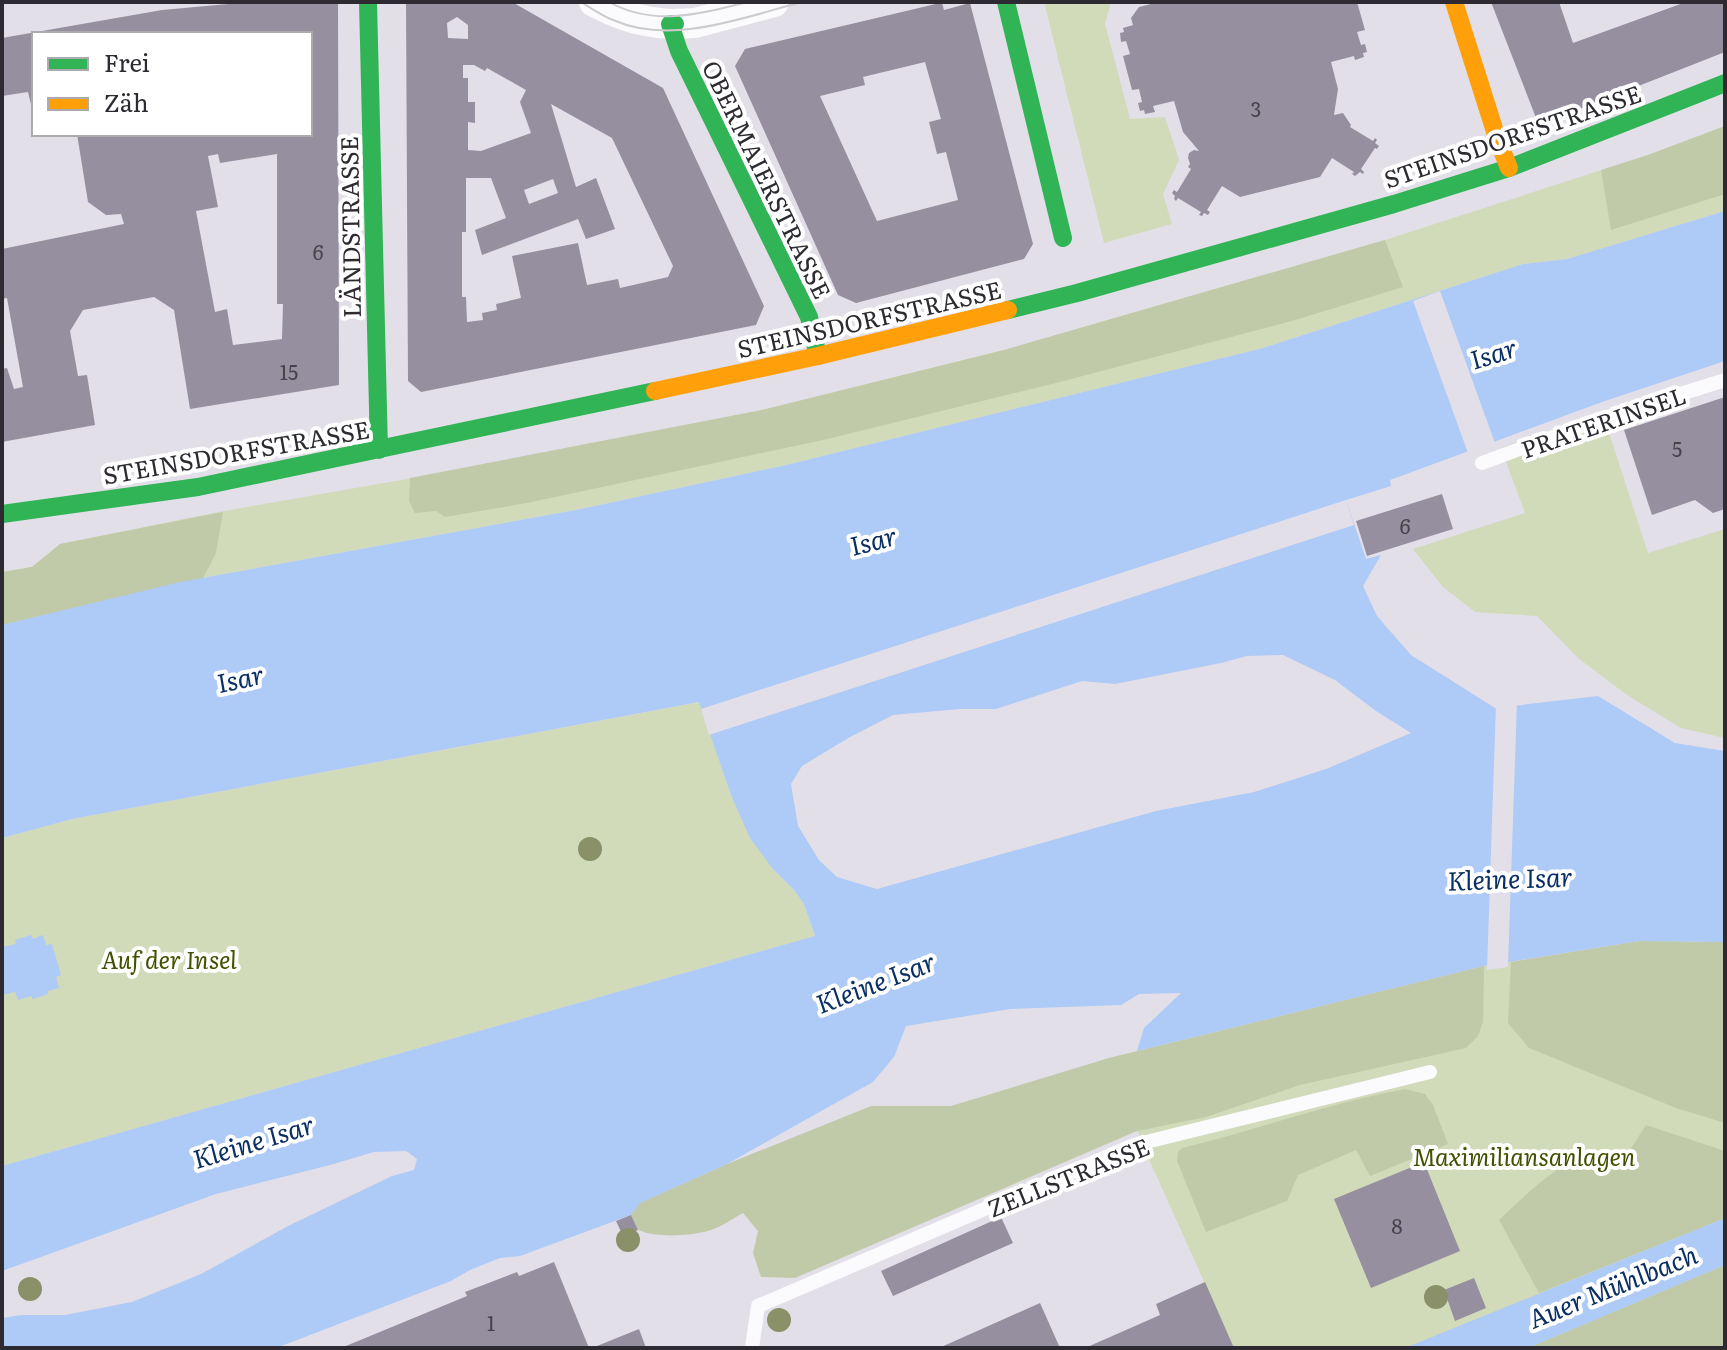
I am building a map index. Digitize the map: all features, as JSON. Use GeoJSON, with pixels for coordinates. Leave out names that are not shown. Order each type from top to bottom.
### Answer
{"type":"FeatureCollection","features":[{"type":"Feature","properties":{"kind":"main road","name":"LÄNDSTRASSE"},"geometry":{"type":"LineString","coordinates":[[368,2],[379,450]]}},
{"type":"Feature","properties":{"kind":"main road"},"geometry":{"type":"LineString","coordinates":[[1006,2],[1063,238]]}},
{"type":"Feature","properties":{"kind":"main road"},"geometry":{"type":"LineString","coordinates":[[1454,2],[1509,168]]}},
{"type":"Feature","properties":{"kind":"main road","name":"OBERMAIERSTRASSE"},"geometry":{"type":"LineString","coordinates":[[673,24],[679,51],[809,317],[818,356]]}},
{"type":"Feature","properties":{"kind":"main road","name":"STEINSDORFSTRASSE"},"geometry":{"type":"LineString","coordinates":[[2,514],[198,487],[379,450],[818,356],[1077,293],[1394,204],[1509,168],[1725,83]]}},
{"type":"Feature","properties":{"kind":"street"},"geometry":{"type":"LineString","coordinates":[[594,2],[617,14],[646,23],[673,24],[695,23],[774,2]]}},
{"type":"Feature","properties":{"kind":"lane","name":"PRATERINSEL"},"geometry":{"type":"LineString","coordinates":[[1482,463],[1595,421],[1725,380]]}},
{"type":"Feature","properties":{"kind":"lane","name":"ZELLSTRASSE"},"geometry":{"type":"LineString","coordinates":[[752,1348],[758,1306],[1134,1145],[1430,1072]]}},
{"type":"Feature","properties":{"kind":"green space"},"geometry":{"type":"Polygon","coordinates":[[[1044,2],[1111,2],[1105,24],[1130,119],[1165,117],[1179,160],[1163,194],[1172,224],[1104,243],[1044,2]]]}},
{"type":"Feature","properties":{"kind":"green space"},"geometry":{"type":"Polygon","coordinates":[[[1725,126],[1725,211],[1567,259],[1523,264],[1263,348],[782,466],[581,509],[180,582],[2,625],[2,572],[32,567],[60,544],[762,410],[1004,350],[1385,240],[1648,155],[1725,126]]]}},
{"type":"Feature","properties":{"kind":"green space"},"geometry":{"type":"Polygon","coordinates":[[[1725,126],[1725,194],[1611,230],[1601,170],[1725,126]]]}},
{"type":"Feature","properties":{"kind":"green space"},"geometry":{"type":"Polygon","coordinates":[[[1385,240],[1403,287],[1292,321],[823,440],[527,503],[445,517],[436,511],[415,513],[409,501],[410,478],[762,410],[1004,350],[1385,240]]]}},
{"type":"Feature","properties":{"kind":"green space"},"geometry":{"type":"Polygon","coordinates":[[[1602,411],[1648,553],[1725,529],[1725,738],[1681,728],[1627,695],[1578,658],[1537,616],[1475,612],[1443,587],[1413,549],[1525,513],[1501,448],[1602,411]]]}},
{"type":"Feature","properties":{"kind":"green space"},"geometry":{"type":"Polygon","coordinates":[[[223,512],[216,553],[203,578],[2,625],[2,572],[32,567],[60,544],[223,512]]]}},
{"type":"Feature","properties":{"kind":"green space","name":"Auf der Insel"},"geometry":{"type":"Polygon","coordinates":[[[700,702],[731,795],[772,868],[804,904],[815,936],[2,1166],[2,838],[72,819],[700,702]]]}},
{"type":"Feature","properties":{"kind":"green space","name":"Maximiliansanlagen"},"geometry":{"type":"Polygon","coordinates":[[[1639,941],[1725,942],[1725,1348],[1234,1348],[1147,1155],[1109,1058],[1484,966],[1639,941]]]}},
{"type":"Feature","properties":{"kind":"green space"},"geometry":{"type":"Polygon","coordinates":[[[1639,941],[1725,942],[1725,1123],[1676,1108],[1529,1048],[1508,1023],[1511,962],[1639,941]]]}},
{"type":"Feature","properties":{"kind":"green space"},"geometry":{"type":"Polygon","coordinates":[[[1484,966],[1483,1022],[1478,1036],[1466,1048],[1300,1085],[1206,1117],[1137,1131],[795,1278],[761,1277],[753,1253],[758,1231],[743,1213],[712,1230],[673,1235],[638,1230],[631,1215],[639,1203],[871,1106],[951,1106],[1109,1058],[1484,966]]]}},
{"type":"Feature","properties":{"kind":"green space"},"geometry":{"type":"Polygon","coordinates":[[[1405,1089],[1425,1094],[1433,1105],[1448,1144],[1370,1176],[1356,1150],[1298,1175],[1287,1201],[1206,1232],[1177,1161],[1182,1148],[1405,1089]]]}},
{"type":"Feature","properties":{"kind":"green space"},"geometry":{"type":"Polygon","coordinates":[[[1646,1125],[1725,1151],[1725,1218],[1539,1293],[1499,1220],[1551,1174],[1587,1153],[1619,1167],[1646,1125]]]}},
{"type":"Feature","properties":{"kind":"green space"},"geometry":{"type":"Polygon","coordinates":[[[1725,1265],[1725,1348],[1528,1348],[1725,1265]]]}},
{"type":"Feature","properties":{"kind":"water"},"geometry":{"type":"Polygon","coordinates":[[[1725,211],[1725,361],[1602,402],[1390,480],[1391,486],[1346,500],[1366,559],[1381,555],[1363,586],[1377,616],[1411,655],[1495,708],[1598,696],[1675,743],[1725,751],[1725,942],[1639,941],[1484,966],[1137,1051],[1144,1028],[1181,993],[1139,994],[1121,1005],[1010,1009],[906,1026],[894,1057],[873,1082],[727,1164],[640,1203],[631,1215],[520,1256],[500,1258],[451,1281],[276,1348],[2,1348],[2,1318],[65,1315],[132,1302],[201,1274],[288,1226],[392,1176],[414,1170],[417,1159],[406,1151],[374,1152],[216,1194],[2,1271],[2,1166],[815,936],[804,904],[750,838],[731,795],[699,702],[72,819],[2,838],[2,625],[180,582],[581,509],[782,466],[1263,348],[1523,264],[1567,259],[1725,211]],[[1283,655],[1247,656],[1115,684],[1082,681],[996,709],[893,715],[802,766],[791,784],[798,826],[819,860],[837,877],[877,889],[1156,811],[1254,792],[1326,769],[1411,733],[1335,680],[1283,655]]]}},
{"type":"Feature","properties":{"kind":"water"},"geometry":{"type":"Polygon","coordinates":[[[31,935],[33,939],[43,935],[46,945],[52,944],[61,975],[56,977],[59,988],[33,999],[31,996],[18,1000],[15,992],[2,995],[3,947],[31,935]]]}},
{"type":"Feature","properties":{"kind":"water","name":"Auer Mühlbach"},"geometry":{"type":"Polygon","coordinates":[[[1725,1218],[1725,1265],[1528,1348],[1405,1348],[1725,1218]]]}},
{"type":"Feature","properties":{"kind":"pier"},"geometry":{"type":"Polygon","coordinates":[[[1440,291],[1495,443],[1468,453],[1413,301],[1440,291]]]}},
{"type":"Feature","properties":{"kind":"pier"},"geometry":{"type":"Polygon","coordinates":[[[1346,500],[1354,525],[709,735],[701,709],[1346,500]]]}},
{"type":"Feature","properties":{"kind":"pier"},"geometry":{"type":"Polygon","coordinates":[[[1517,701],[1508,967],[1487,970],[1496,704],[1517,701]]]}},
{"type":"Feature","properties":{"kind":"building"},"geometry":{"type":"Polygon","coordinates":[[[338,2],[339,385],[190,409],[174,310],[154,297],[83,310],[70,331],[78,376],[87,375],[95,425],[2,442],[2,369],[7,368],[14,389],[23,387],[7,298],[2,299],[2,249],[124,224],[121,214],[106,215],[88,202],[77,136],[312,136],[312,32],[36,32],[162,10],[228,4],[338,2]],[[218,154],[208,156],[218,207],[196,211],[215,312],[227,309],[233,345],[282,339],[283,304],[277,304],[277,154],[220,163],[218,154]]]}},
{"type":"Feature","properties":{"kind":"building"},"geometry":{"type":"Polygon","coordinates":[[[406,2],[512,2],[663,88],[764,306],[756,325],[421,392],[408,381],[406,2]],[[457,17],[447,23],[448,38],[468,39],[468,25],[457,17]],[[463,65],[463,78],[468,78],[468,102],[475,102],[475,123],[468,122],[468,150],[481,151],[531,133],[520,102],[526,90],[487,68],[485,71],[474,65],[463,65]],[[551,104],[576,187],[596,178],[615,229],[586,239],[578,219],[482,255],[475,230],[506,218],[491,178],[466,178],[462,297],[466,297],[467,322],[483,320],[482,313],[497,310],[496,304],[521,298],[512,256],[578,243],[587,285],[618,279],[620,288],[668,277],[673,266],[612,138],[551,104]],[[553,179],[524,190],[529,204],[558,193],[553,179]]]}},
{"type":"Feature","properties":{"kind":"building"},"geometry":{"type":"Polygon","coordinates":[[[1151,2],[1357,2],[1365,30],[1357,32],[1367,52],[1363,53],[1364,57],[1355,60],[1354,56],[1331,62],[1338,89],[1334,115],[1343,113],[1350,127],[1373,141],[1375,138],[1379,146],[1361,169],[1363,174],[1360,172],[1355,176],[1352,174],[1354,172],[1332,158],[1320,177],[1240,197],[1222,186],[1207,210],[1210,212],[1208,215],[1199,215],[1201,212],[1178,198],[1176,201],[1172,193],[1174,190],[1177,192],[1191,169],[1188,167],[1189,153],[1199,151],[1183,132],[1174,101],[1153,106],[1155,112],[1145,114],[1144,110],[1140,111],[1138,103],[1142,102],[1139,89],[1132,90],[1123,56],[1130,54],[1126,41],[1121,42],[1123,28],[1133,25],[1131,18],[1139,7],[1151,2]]]}},
{"type":"Feature","properties":{"kind":"building"},"geometry":{"type":"Polygon","coordinates":[[[1491,2],[1559,2],[1573,43],[1686,2],[1725,2],[1725,52],[1538,123],[1491,2]]]}},
{"type":"Feature","properties":{"kind":"building"},"geometry":{"type":"Polygon","coordinates":[[[940,3],[944,10],[970,3],[1033,244],[1024,259],[856,303],[838,295],[735,66],[745,49],[940,3]],[[925,62],[863,77],[865,85],[820,96],[877,221],[958,200],[946,152],[937,154],[929,122],[941,119],[925,62]]]}},
{"type":"Feature","properties":{"kind":"building"},"geometry":{"type":"Polygon","coordinates":[[[32,33],[32,109],[28,92],[2,96],[2,38],[32,33]]]}},
{"type":"Feature","properties":{"kind":"building"},"geometry":{"type":"Polygon","coordinates":[[[1725,397],[1725,509],[1713,513],[1695,500],[1652,515],[1624,430],[1725,397]]]}},
{"type":"Feature","properties":{"kind":"building"},"geometry":{"type":"Polygon","coordinates":[[[1442,494],[1453,529],[1367,556],[1356,521],[1442,494]]]}},
{"type":"Feature","properties":{"kind":"building"},"geometry":{"type":"Polygon","coordinates":[[[1424,1162],[1460,1251],[1371,1288],[1334,1199],[1424,1162]]]}},
{"type":"Feature","properties":{"kind":"building"},"geometry":{"type":"Polygon","coordinates":[[[631,1215],[638,1230],[623,1236],[616,1221],[631,1215]]]}},
{"type":"Feature","properties":{"kind":"building"},"geometry":{"type":"Polygon","coordinates":[[[1001,1217],[1013,1243],[893,1296],[881,1271],[1001,1217]]]}},
{"type":"Feature","properties":{"kind":"building"},"geometry":{"type":"Polygon","coordinates":[[[554,1262],[589,1348],[341,1348],[467,1296],[465,1292],[554,1262]]]}},
{"type":"Feature","properties":{"kind":"building"},"geometry":{"type":"Polygon","coordinates":[[[1474,1278],[1486,1308],[1455,1321],[1444,1290],[1474,1278]]]}},
{"type":"Feature","properties":{"kind":"building"},"geometry":{"type":"Polygon","coordinates":[[[1205,1282],[1234,1348],[1085,1348],[1160,1315],[1156,1304],[1205,1282]]]}},
{"type":"Feature","properties":{"kind":"building"},"geometry":{"type":"Polygon","coordinates":[[[1040,1303],[1060,1348],[939,1348],[1040,1303]]]}},
{"type":"Feature","properties":{"kind":"building"},"geometry":{"type":"Polygon","coordinates":[[[639,1329],[646,1348],[592,1348],[639,1329]]]}},
{"type":"Feature","properties":{"kind":"tram line"},"geometry":{"type":"LineString","coordinates":[[581,2],[613,20],[659,30],[708,26],[802,2]]}},
{"type":"Feature","properties":{"kind":"tram line"},"geometry":{"type":"LineString","coordinates":[[609,2],[626,10],[660,16],[695,14],[747,2]]}},
{"type":"Feature","properties":{"kind":"traffic: fast"},"geometry":{"type":"LineString","coordinates":[[368,2],[379,450]]}},
{"type":"Feature","properties":{"kind":"traffic: fast"},"geometry":{"type":"LineString","coordinates":[[1006,2],[1063,238]]}},
{"type":"Feature","properties":{"kind":"traffic: fast"},"geometry":{"type":"LineString","coordinates":[[675,24],[670,24],[679,51],[809,317],[818,356]]}},
{"type":"Feature","properties":{"kind":"traffic: fast"},"geometry":{"type":"LineString","coordinates":[[1008,310],[1394,204],[1509,168],[1725,83]]}},
{"type":"Feature","properties":{"kind":"traffic: fast"},"geometry":{"type":"LineString","coordinates":[[2,514],[198,487],[655,391]]}},
{"type":"Feature","properties":{"kind":"traffic: slow"},"geometry":{"type":"LineString","coordinates":[[1454,2],[1509,168]]}},
{"type":"Feature","properties":{"kind":"traffic: slow"},"geometry":{"type":"LineString","coordinates":[[655,391],[1008,310]]}},
{"type":"Feature","properties":{"kind":"water label","name":"Isar"},"geometry":{"type":"Point","coordinates":[1493,352]}},
{"type":"Feature","properties":{"kind":"water label","name":"Isar"},"geometry":{"type":"Point","coordinates":[873,539]}},
{"type":"Feature","properties":{"kind":"water label","name":"Isar"},"geometry":{"type":"Point","coordinates":[240,677]}},
{"type":"Feature","properties":{"kind":"water label","name":"Kleine Isar"},"geometry":{"type":"Point","coordinates":[1510,877]}},
{"type":"Feature","properties":{"kind":"water label","name":"Kleine Isar"},"geometry":{"type":"Point","coordinates":[875,981]}},
{"type":"Feature","properties":{"kind":"water label","name":"Kleine Isar"},"geometry":{"type":"Point","coordinates":[253,1140]}}]}
